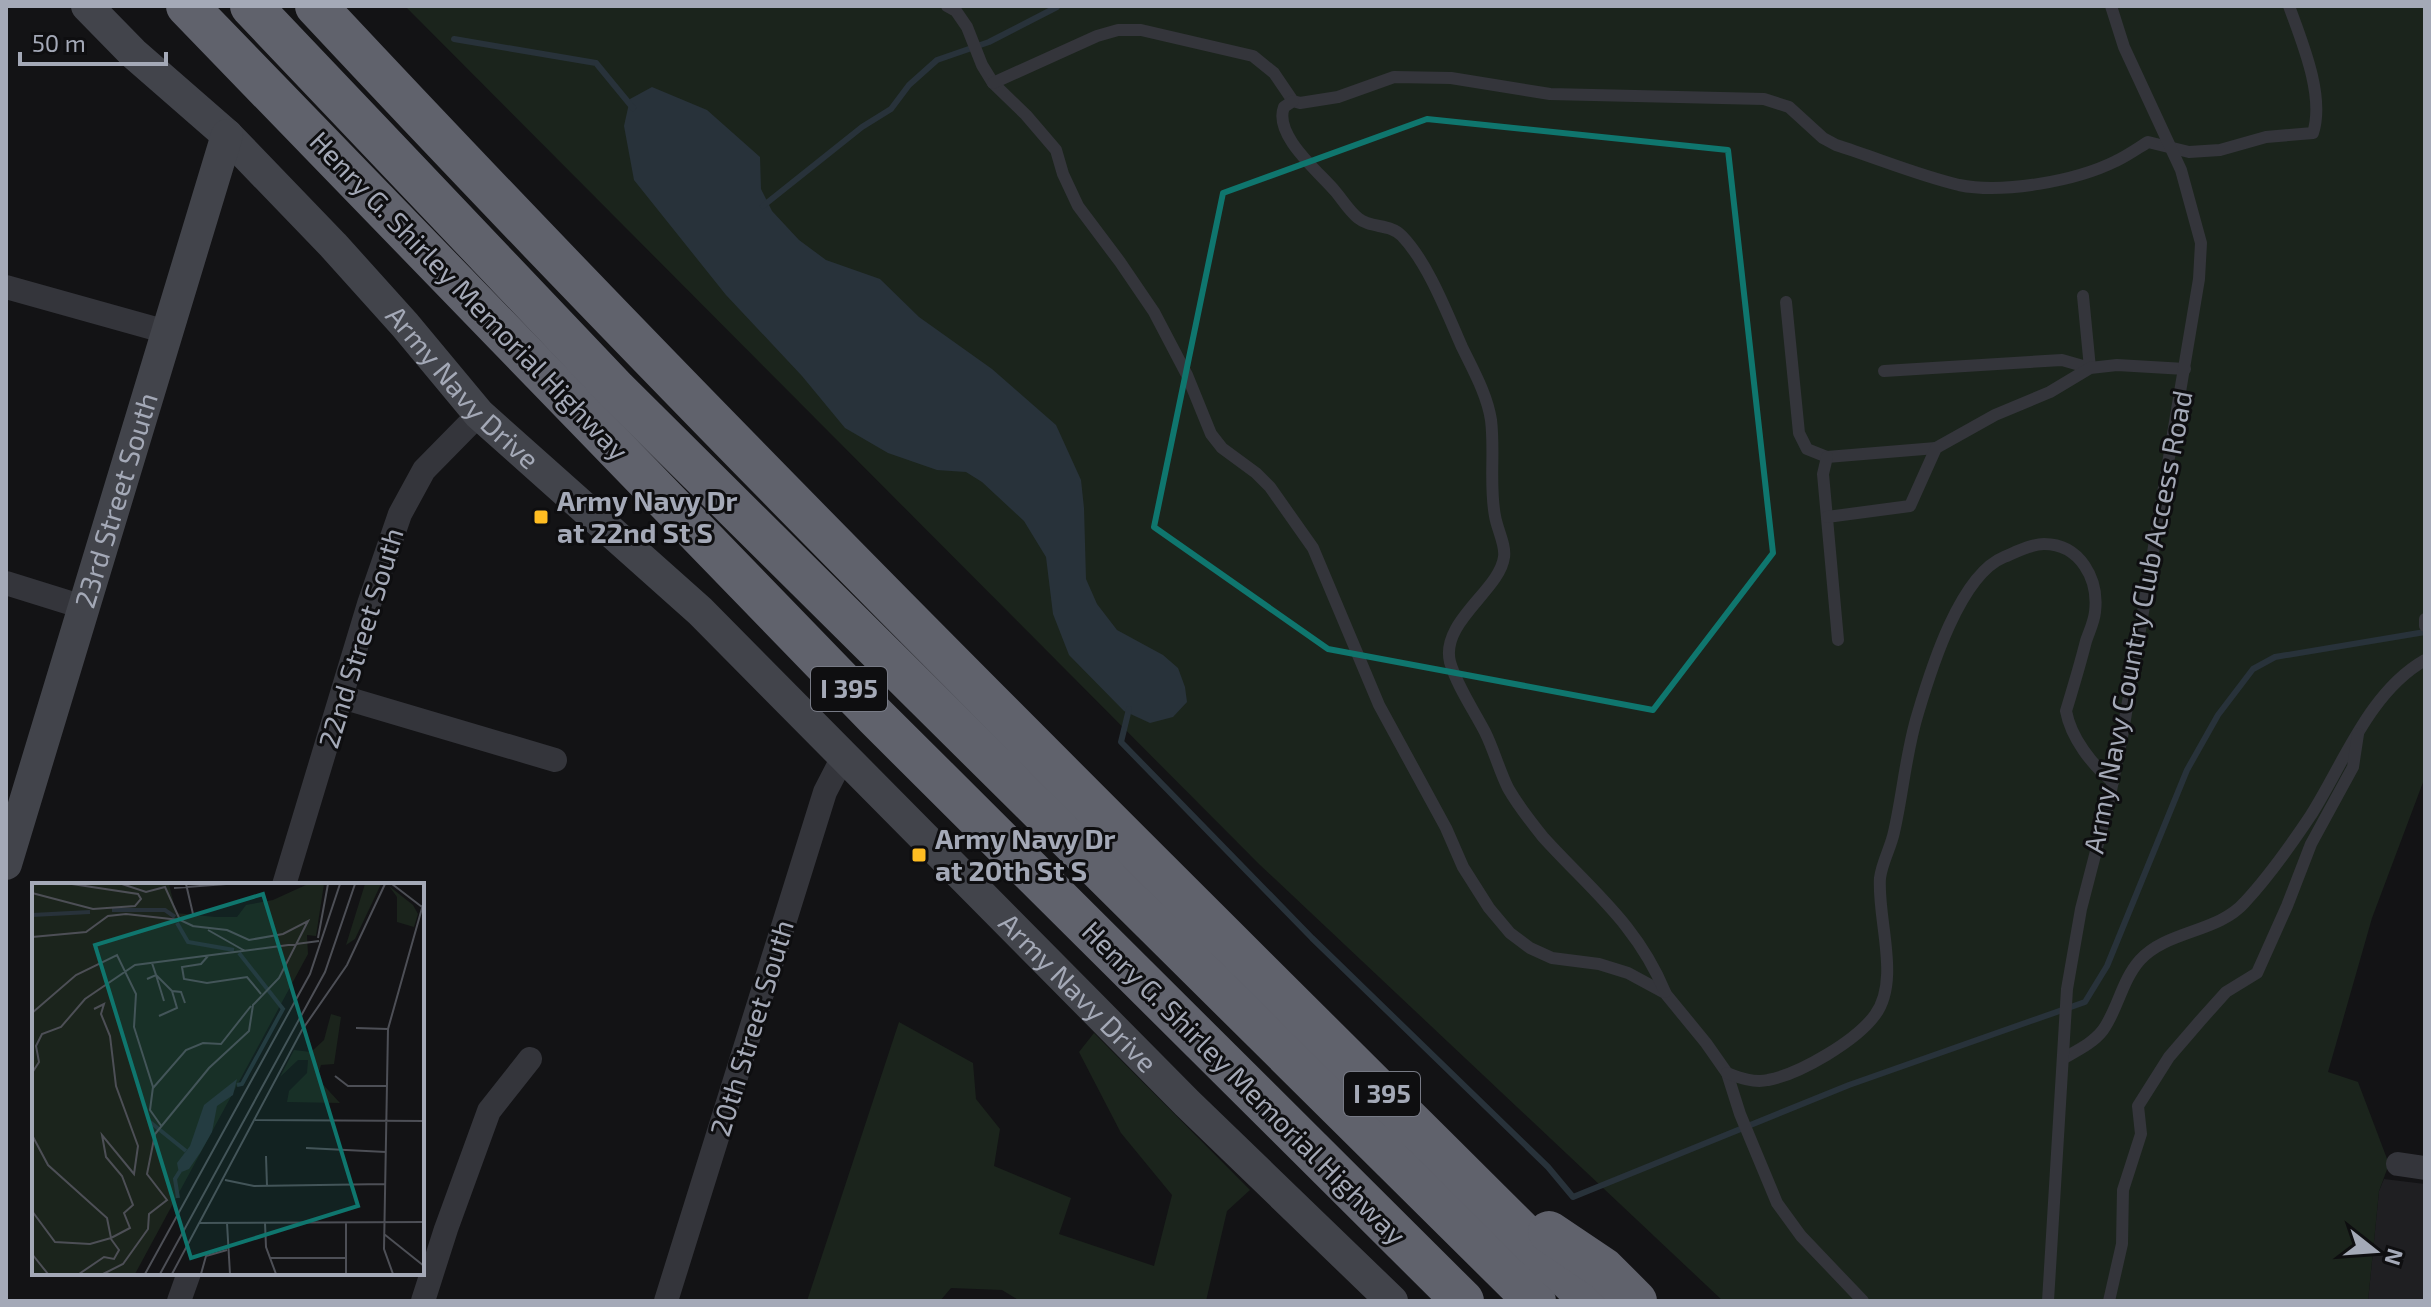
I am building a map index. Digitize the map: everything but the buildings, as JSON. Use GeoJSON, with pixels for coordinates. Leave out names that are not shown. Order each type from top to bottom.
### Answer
{"type":"FeatureCollection","features":[{"type":"Feature","properties":{"kind":"highway","name":"Henry G. Shirley Memorial Highway"},"geometry":{"type":"LineString","coordinates":[[187,6],[887,728],[1463,1301]]}},
{"type":"Feature","properties":{"kind":"highway"},"geometry":{"type":"LineString","coordinates":[[251,6],[616,390],[1535,1301]]}},
{"type":"Feature","properties":{"kind":"highway","name":"I 395"},"geometry":{"type":"LineString","coordinates":[[316,6],[829,540],[1293,1007],[1591,1301]]}},
{"type":"Feature","properties":{"kind":"highway"},"geometry":{"type":"LineString","coordinates":[[1459,1170],[1604,1269],[1636,1301]]}},
{"type":"Feature","properties":{"kind":"street","name":"Army Navy Drive"},"geometry":{"type":"LineString","coordinates":[[87,6],[133,53],[227,135],[343,257],[479,414],[700,611],[1187,1103],[1392,1301]]}},
{"type":"Feature","properties":{"kind":"street","name":"23rd Street South"},"geometry":{"type":"LineString","coordinates":[[6,864],[227,135]]}},
{"type":"Feature","properties":{"kind":"street"},"geometry":{"type":"LineString","coordinates":[[6,287],[167,332]]}},
{"type":"Feature","properties":{"kind":"street","name":"22nd Street South"},"geometry":{"type":"LineString","coordinates":[[285,883],[369,604],[400,514],[424,470],[479,414]]}},
{"type":"Feature","properties":{"kind":"street"},"geometry":{"type":"LineString","coordinates":[[6,583],[83,607]]}},
{"type":"Feature","properties":{"kind":"street"},"geometry":{"type":"LineString","coordinates":[[342,697],[555,760]]}},
{"type":"Feature","properties":{"kind":"street","name":"20th Street South"},"geometry":{"type":"LineString","coordinates":[[666,1301],[825,792],[843,757]]}},
{"type":"Feature","properties":{"kind":"street"},"geometry":{"type":"LineString","coordinates":[[423,1301],[489,1111],[530,1059]]}},
{"type":"Feature","properties":{"kind":"street"},"geometry":{"type":"LineString","coordinates":[[2398,1164],[2425,1168]]}},
{"type":"Feature","properties":{"kind":"street"},"geometry":{"type":"LineString","coordinates":[[179,1301],[188,1275]]}},
{"type":"Feature","properties":{"kind":"lane"},"geometry":{"type":"LineString","coordinates":[[947,6],[956,11],[967,27],[993,83],[1056,150],[1078,206],[1154,312],[1187,375],[1211,434],[1222,448],[1270,487],[1313,548],[1379,705],[1446,828],[1463,867],[1489,908],[1510,933],[1530,948],[1552,958],[1599,964],[1628,973],[1665,993]]}},
{"type":"Feature","properties":{"kind":"lane","name":"Army Navy Country Club Access Road"},"geometry":{"type":"LineString","coordinates":[[2048,1301],[2067,989],[2081,909],[2113,782],[2185,369],[2199,279],[2201,243],[2181,170],[2124,47],[2111,6]]}},
{"type":"Feature","properties":{"kind":"lane"},"geometry":{"type":"LineString","coordinates":[[993,83],[1097,36],[1118,30],[1141,30],[1253,56],[1274,73],[1293,101],[1300,103],[1338,97],[1394,77],[1451,78],[1550,94],[1764,99],[1789,107],[1823,138],[1836,145],[1962,185],[1995,188],[2047,182],[2086,172],[2116,162],[2148,142],[2189,152],[2220,150],[2266,137],[2313,133],[2318,119],[2312,76],[2289,6]]}},
{"type":"Feature","properties":{"kind":"lane"},"geometry":{"type":"LineString","coordinates":[[1293,101],[1284,107],[1282,121],[1309,165],[1358,219],[1390,228],[1402,235],[1423,266],[1482,389],[1491,417],[1494,515],[1504,557],[1499,571],[1454,635],[1449,649],[1458,680],[1509,790],[1542,835],[1597,890],[1653,963],[1665,993],[1727,1073],[1740,1114],[1777,1203],[1801,1236],[1863,1301]]}},
{"type":"Feature","properties":{"kind":"lane"},"geometry":{"type":"LineString","coordinates":[[2083,296],[2090,368]]}},
{"type":"Feature","properties":{"kind":"lane"},"geometry":{"type":"LineString","coordinates":[[1786,302],[1799,433],[1807,449],[1827,457],[1936,448],[1995,415],[2050,392],[2090,368]]}},
{"type":"Feature","properties":{"kind":"lane"},"geometry":{"type":"LineString","coordinates":[[1884,371],[2062,360],[2090,368],[2117,365],[2185,369]]}},
{"type":"Feature","properties":{"kind":"lane"},"geometry":{"type":"LineString","coordinates":[[1827,517],[1910,506],[1936,448]]}},
{"type":"Feature","properties":{"kind":"lane"},"geometry":{"type":"LineString","coordinates":[[1827,457],[1823,474],[1838,640]]}},
{"type":"Feature","properties":{"kind":"lane"},"geometry":{"type":"LineString","coordinates":[[1727,1073],[1742,1079],[1766,1081],[1795,1071],[1864,1028],[1877,1013],[1888,980],[1880,875],[1894,837],[1917,715],[1960,604],[1983,571],[1997,560],[2043,544],[2077,554],[2088,572],[2095,613],[2066,711],[2069,727],[2113,782]]}},
{"type":"Feature","properties":{"kind":"lane"},"geometry":{"type":"LineString","coordinates":[[2064,1058],[2086,1046],[2104,1029],[2139,961],[2154,948],[2219,921],[2242,906],[2274,869],[2312,814],[2358,734],[2384,696],[2414,666],[2425,660]]}},
{"type":"Feature","properties":{"kind":"lane"},"geometry":{"type":"LineString","coordinates":[[2109,1301],[2122,1244],[2123,1190],[2141,1134],[2138,1106],[2169,1057],[2200,1021],[2226,992],[2257,973],[2311,844],[2353,767],[2358,734]]}},
{"type":"Feature","properties":{"kind":"highlighted area"},"geometry":{"type":"Polygon","coordinates":[[[1427,119],[1728,150],[1773,553],[1653,710],[1328,649],[1154,527],[1223,193],[1427,119]]]}},
{"type":"Feature","properties":{"kind":"shaded area"},"geometry":{"type":"Polygon","coordinates":[[[405,6],[2425,6],[2425,777],[2372,918],[2328,1072],[2358,1082],[2389,1164],[2379,1191],[2368,1301],[1723,1301],[1259,864],[405,6]]]}},
{"type":"Feature","properties":{"kind":"shaded area"},"geometry":{"type":"Polygon","coordinates":[[[652,87],[707,110],[760,157],[761,189],[772,211],[799,240],[826,260],[880,279],[919,317],[992,369],[1056,425],[1081,480],[1086,579],[1097,604],[1117,630],[1163,655],[1178,668],[1187,702],[1173,717],[1150,723],[1124,711],[1069,655],[1053,614],[1046,557],[1024,521],[982,482],[966,472],[937,470],[888,453],[845,428],[802,376],[726,295],[634,180],[624,126],[630,99],[652,87]]]}},
{"type":"Feature","properties":{"kind":"shaded area"},"geometry":{"type":"Polygon","coordinates":[[[899,1022],[973,1063],[976,1099],[1000,1129],[994,1166],[1071,1198],[1059,1234],[1154,1266],[1172,1195],[1121,1133],[1079,1052],[1094,1033],[1250,1190],[1227,1211],[1206,1301],[1020,1301],[1002,1290],[951,1288],[940,1301],[807,1301],[899,1022]]]}},
{"type":"Feature","properties":{"kind":"shaded area"},"geometry":{"type":"Polygon","coordinates":[[[2384,1179],[2425,1184],[2425,1301],[2368,1301],[2379,1191],[2384,1179]]]}},
{"type":"Feature","properties":{"kind":"waterway"},"geometry":{"type":"LineString","coordinates":[[763,206],[862,127],[891,109],[909,85],[937,60],[989,42],[1057,7]]}},
{"type":"Feature","properties":{"kind":"waterway"},"geometry":{"type":"LineString","coordinates":[[454,39],[596,63],[633,108]]}},
{"type":"Feature","properties":{"kind":"waterway"},"geometry":{"type":"LineString","coordinates":[[1129,709],[1121,742],[1312,938],[1548,1167],[1573,1197],[1849,1085],[2085,1002],[2107,966],[2187,770],[2218,715],[2253,669],[2275,657],[2425,632]]}},
{"type":"Feature","properties":{"kind":"place","name":"Army Navy Dr at 22nd St S"},"geometry":{"type":"Point","coordinates":[541,517]}},
{"type":"Feature","properties":{"kind":"place","name":"Army Navy Dr at 20th St S"},"geometry":{"type":"Point","coordinates":[919,855]}}]}
